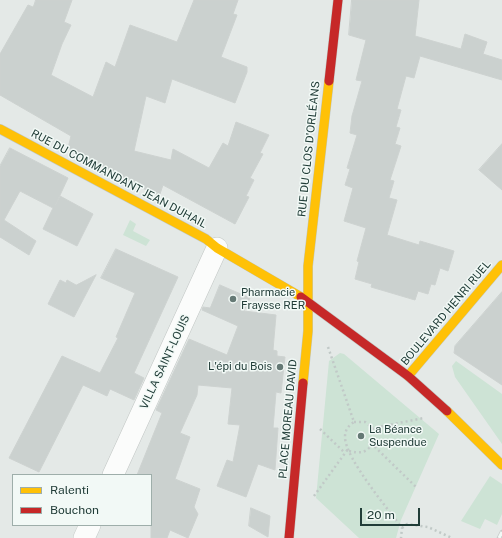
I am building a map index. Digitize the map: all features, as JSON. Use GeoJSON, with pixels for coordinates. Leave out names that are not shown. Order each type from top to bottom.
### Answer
{"type":"FeatureCollection","features":[{"type":"Feature","properties":{"kind":"street","name":"RUE DU CLOS D'ORLÉANS"},"geometry":{"type":"LineString","coordinates":[[307,301],[308,266],[338,0]]}},
{"type":"Feature","properties":{"kind":"street","name":"RUE DU COMMANDANT JEAN DUHAIL"},"geometry":{"type":"LineString","coordinates":[[0,129],[206,239],[217,248],[307,301],[408,376],[440,404],[502,465]]}},
{"type":"Feature","properties":{"kind":"street","name":"VILLA SAINT-LOUIS"},"geometry":{"type":"LineString","coordinates":[[113,474],[217,248]]}},
{"type":"Feature","properties":{"kind":"street","name":"BOULEVARD HENRI RUEL"},"geometry":{"type":"LineString","coordinates":[[408,376],[502,265]]}},
{"type":"Feature","properties":{"kind":"street","name":"PLACE MOREAU DAVID"},"geometry":{"type":"LineString","coordinates":[[289,538],[308,331],[307,301]]}},
{"type":"Feature","properties":{"kind":"street"},"geometry":{"type":"LineString","coordinates":[[84,538],[90,526]]}},
{"type":"Feature","properties":{"kind":"path"},"geometry":{"type":"LineString","coordinates":[[308,331],[328,346],[354,422]]}},
{"type":"Feature","properties":{"kind":"path"},"geometry":{"type":"LineString","coordinates":[[373,428],[426,418],[440,404]]}},
{"type":"Feature","properties":{"kind":"path"},"geometry":{"type":"LineString","coordinates":[[348,450],[360,453],[369,450],[375,436],[373,428],[365,422],[354,422],[348,427],[345,436],[348,450],[350,456],[402,528],[401,538]]}},
{"type":"Feature","properties":{"kind":"path"},"geometry":{"type":"LineString","coordinates":[[320,429],[345,453]]}},
{"type":"Feature","properties":{"kind":"path"},"geometry":{"type":"LineString","coordinates":[[372,444],[416,487]]}},
{"type":"Feature","properties":{"kind":"path"},"geometry":{"type":"LineString","coordinates":[[311,500],[348,450]]}},
{"type":"Feature","properties":{"kind":"path"},"geometry":{"type":"LineString","coordinates":[[402,528],[407,524],[428,527],[452,538]]}},
{"type":"Feature","properties":{"kind":"green space"},"geometry":{"type":"Polygon","coordinates":[[[130,220],[136,224],[133,231],[150,240],[146,246],[123,235],[130,220]]]}},
{"type":"Feature","properties":{"kind":"green space"},"geometry":{"type":"Polygon","coordinates":[[[340,353],[344,354],[439,434],[401,520],[396,538],[359,538],[316,498],[329,361],[340,353]]]}},
{"type":"Feature","properties":{"kind":"green space"},"geometry":{"type":"Polygon","coordinates":[[[456,361],[502,394],[502,444],[455,377],[452,366],[456,361]]]}},
{"type":"Feature","properties":{"kind":"green space"},"geometry":{"type":"Polygon","coordinates":[[[490,476],[502,484],[502,514],[497,525],[485,519],[480,529],[461,521],[490,476]]]}},
{"type":"Feature","properties":{"kind":"building"},"geometry":{"type":"Polygon","coordinates":[[[36,0],[72,0],[64,22],[71,25],[62,44],[51,75],[93,97],[106,62],[115,67],[130,25],[177,42],[194,0],[238,0],[233,14],[237,15],[221,57],[247,67],[247,72],[235,103],[172,79],[165,103],[146,96],[134,151],[171,160],[173,149],[209,168],[223,143],[228,146],[236,122],[269,135],[260,153],[263,154],[250,178],[254,180],[246,196],[249,197],[235,224],[163,185],[159,197],[68,148],[71,136],[0,95],[0,54],[28,5],[33,7],[36,0]]]}},
{"type":"Feature","properties":{"kind":"building"},"geometry":{"type":"Polygon","coordinates":[[[352,0],[419,0],[415,36],[461,49],[465,34],[487,42],[483,54],[502,60],[502,80],[420,56],[414,78],[406,76],[397,109],[401,110],[396,127],[400,128],[395,144],[401,146],[390,180],[394,181],[389,198],[397,200],[387,235],[419,245],[420,241],[454,251],[448,271],[440,268],[435,285],[431,284],[428,294],[418,291],[415,300],[371,287],[372,284],[355,279],[359,262],[357,261],[366,228],[344,221],[353,188],[345,185],[350,169],[347,168],[357,135],[350,133],[352,116],[362,81],[356,80],[366,40],[349,35],[352,0]]]}},
{"type":"Feature","properties":{"kind":"building"},"geometry":{"type":"Polygon","coordinates":[[[502,144],[502,190],[479,170],[502,144]]]}},
{"type":"Feature","properties":{"kind":"building"},"geometry":{"type":"Polygon","coordinates":[[[10,148],[68,178],[55,206],[60,196],[93,214],[77,246],[43,229],[53,208],[20,191],[4,220],[36,241],[29,255],[0,237],[0,166],[10,148]]]}},
{"type":"Feature","properties":{"kind":"building"},"geometry":{"type":"Polygon","coordinates":[[[116,249],[178,277],[134,373],[144,378],[134,400],[110,389],[107,396],[83,385],[39,472],[9,458],[62,356],[100,373],[118,338],[116,337],[135,293],[101,278],[116,249]]]}},
{"type":"Feature","properties":{"kind":"building"},"geometry":{"type":"Polygon","coordinates":[[[96,275],[74,317],[48,304],[60,280],[66,283],[67,280],[76,285],[96,275]]]}},
{"type":"Feature","properties":{"kind":"building"},"geometry":{"type":"Polygon","coordinates":[[[220,285],[250,298],[244,311],[276,315],[273,350],[277,351],[277,356],[285,357],[281,393],[276,392],[273,428],[278,428],[275,470],[258,464],[246,497],[217,486],[227,460],[233,462],[240,425],[228,424],[232,388],[198,385],[197,395],[180,433],[190,437],[175,479],[200,489],[194,507],[198,514],[188,538],[170,530],[167,538],[151,538],[152,474],[137,474],[162,413],[156,410],[189,339],[227,355],[238,326],[202,310],[203,307],[210,308],[220,285]]]}},
{"type":"Feature","properties":{"kind":"building"},"geometry":{"type":"Polygon","coordinates":[[[502,292],[502,385],[454,353],[455,346],[502,292]]]}},
{"type":"Feature","properties":{"kind":"building"},"geometry":{"type":"Polygon","coordinates":[[[251,508],[270,516],[268,537],[249,526],[251,508]]]}},
{"type":"Feature","properties":{"kind":"railway"},"geometry":{"type":"LineString","coordinates":[[499,538],[502,532]]}},
{"type":"Feature","properties":{"kind":"traffic: slow"},"geometry":{"type":"LineString","coordinates":[[303,383],[308,331],[308,266],[329,81]]}},
{"type":"Feature","properties":{"kind":"traffic: slow"},"geometry":{"type":"LineString","coordinates":[[0,129],[206,239],[217,248],[301,297]]}},
{"type":"Feature","properties":{"kind":"traffic: slow"},"geometry":{"type":"LineString","coordinates":[[408,376],[502,265]]}},
{"type":"Feature","properties":{"kind":"traffic: slow"},"geometry":{"type":"LineString","coordinates":[[447,411],[502,465]]}},
{"type":"Feature","properties":{"kind":"traffic: jam"},"geometry":{"type":"LineString","coordinates":[[329,81],[338,0]]}},
{"type":"Feature","properties":{"kind":"traffic: jam"},"geometry":{"type":"LineString","coordinates":[[301,297],[408,376],[447,411]]}},
{"type":"Feature","properties":{"kind":"traffic: jam"},"geometry":{"type":"LineString","coordinates":[[289,538],[303,383]]}},
{"type":"Feature","properties":{"kind":"place","name":"Pharmacie Fraysse RER"},"geometry":{"type":"Point","coordinates":[233,299]}},
{"type":"Feature","properties":{"kind":"place","name":"L'épi du Bois"},"geometry":{"type":"Point","coordinates":[280,367]}},
{"type":"Feature","properties":{"kind":"place","name":"La Béance Suspendue"},"geometry":{"type":"Point","coordinates":[361,436]}}]}
